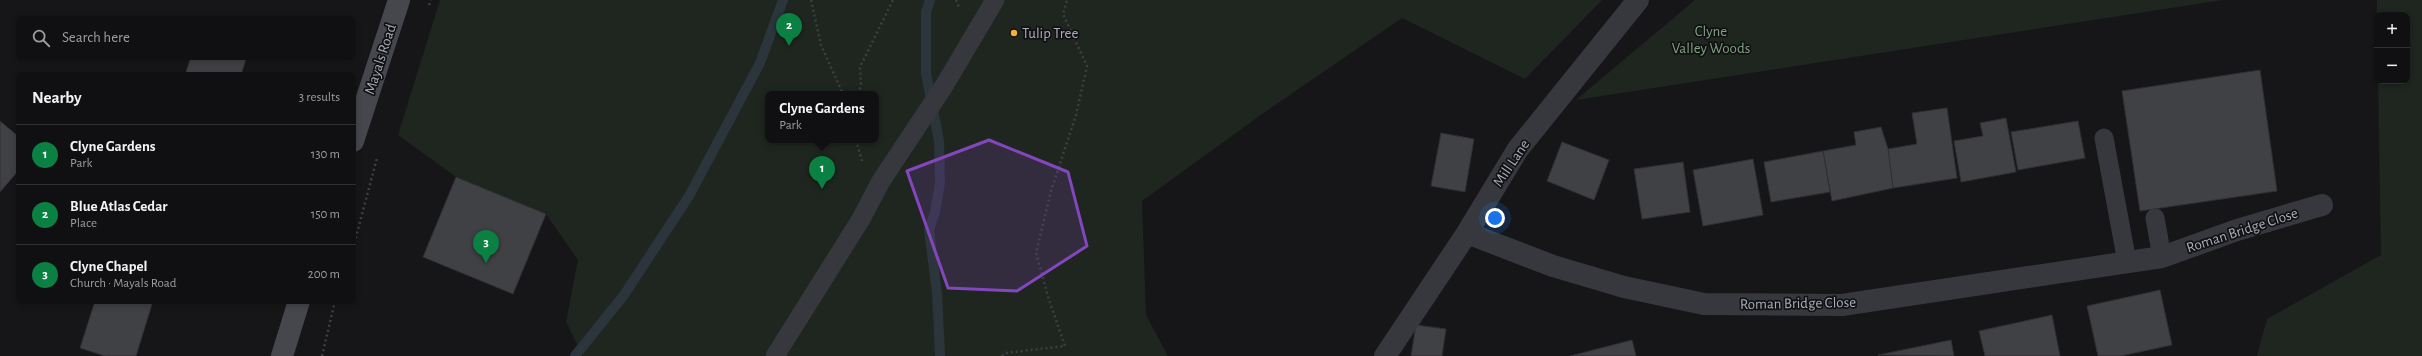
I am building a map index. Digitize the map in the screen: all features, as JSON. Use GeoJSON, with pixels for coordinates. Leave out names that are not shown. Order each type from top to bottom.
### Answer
{"type":"FeatureCollection","features":[{"type":"Feature","properties":{"kind":"main road","name":"Mayals Road"},"geometry":{"type":"LineString","coordinates":[[356,132],[399,0]]}},
{"type":"Feature","properties":{"kind":"main road"},"geometry":{"type":"LineString","coordinates":[[282,356],[298,304]]}},
{"type":"Feature","properties":{"kind":"street","name":"Mill Lane"},"geometry":{"type":"LineString","coordinates":[[1385,356],[1467,233],[1518,149],[1638,0]]}},
{"type":"Feature","properties":{"kind":"street","name":"Roman Bridge Close"},"geometry":{"type":"LineString","coordinates":[[1467,233],[1553,266],[1624,287],[1704,304],[1842,305],[2162,257],[2237,230],[2322,205]]}},
{"type":"Feature","properties":{"kind":"lane"},"geometry":{"type":"LineString","coordinates":[[775,356],[861,220],[881,181],[944,86],[995,0]]}},
{"type":"Feature","properties":{"kind":"lane"},"geometry":{"type":"LineString","coordinates":[[2104,138],[2127,262]]}},
{"type":"Feature","properties":{"kind":"lane"},"geometry":{"type":"LineString","coordinates":[[2155,218],[2162,257]]}},
{"type":"Feature","properties":{"kind":"path"},"geometry":{"type":"LineString","coordinates":[[811,0],[821,45],[842,91]]}},
{"type":"Feature","properties":{"kind":"path"},"geometry":{"type":"LineString","coordinates":[[859,91],[860,67],[893,0]]}},
{"type":"Feature","properties":{"kind":"path"},"geometry":{"type":"LineString","coordinates":[[1002,356],[1005,353],[1065,346],[1049,300],[1036,254],[1051,191],[1076,115],[1087,66],[1063,14],[1067,0]]}},
{"type":"Feature","properties":{"kind":"path"},"geometry":{"type":"LineString","coordinates":[[322,356],[334,304]]}},
{"type":"Feature","properties":{"kind":"highlighted area"},"geometry":{"type":"Polygon","coordinates":[[[989,140],[1068,172],[1087,246],[1017,291],[948,288],[907,171],[989,140]]]}},
{"type":"Feature","properties":{"kind":"green space"},"geometry":{"type":"Polygon","coordinates":[[[440,0],[1602,0],[1525,79],[1402,18],[1265,112],[1142,201],[1146,315],[1168,356],[583,356],[566,322],[578,260],[546,214],[456,177],[398,135],[440,0]]]}},
{"type":"Feature","properties":{"kind":"green space","name":"Clyne Valley Woods"},"geometry":{"type":"Polygon","coordinates":[[[1695,0],[2223,0],[1576,100],[1695,0]]]}},
{"type":"Feature","properties":{"kind":"green space"},"geometry":{"type":"Polygon","coordinates":[[[2377,0],[2422,0],[2422,356],[2257,356],[2267,319],[2381,255],[2378,84],[2410,84],[2410,12],[2377,12],[2377,0]]]}},
{"type":"Feature","properties":{"kind":"building"},"geometry":{"type":"Polygon","coordinates":[[[190,60],[246,60],[242,72],[186,72],[190,60]]]}},
{"type":"Feature","properties":{"kind":"building"},"geometry":{"type":"Polygon","coordinates":[[[2260,70],[2277,191],[2140,211],[2122,91],[2260,70]]]}},
{"type":"Feature","properties":{"kind":"building"},"geometry":{"type":"Polygon","coordinates":[[[1947,108],[1957,178],[1893,188],[1888,149],[1917,144],[1912,113],[1947,108]]]}},
{"type":"Feature","properties":{"kind":"building"},"geometry":{"type":"Polygon","coordinates":[[[2006,118],[2016,172],[1961,182],[1954,141],[1983,136],[1980,123],[2006,118]]]}},
{"type":"Feature","properties":{"kind":"building"},"geometry":{"type":"Polygon","coordinates":[[[0,121],[16,134],[16,173],[0,192],[0,121]]]}},
{"type":"Feature","properties":{"kind":"building"},"geometry":{"type":"Polygon","coordinates":[[[2078,121],[2085,158],[2018,170],[2011,132],[2078,121]]]}},
{"type":"Feature","properties":{"kind":"building"},"geometry":{"type":"Polygon","coordinates":[[[1881,127],[1888,149],[1893,188],[1832,201],[1823,151],[1856,145],[1854,132],[1881,127]]]}},
{"type":"Feature","properties":{"kind":"building"},"geometry":{"type":"Polygon","coordinates":[[[1441,133],[1474,139],[1465,192],[1431,186],[1441,133]]]}},
{"type":"Feature","properties":{"kind":"building"},"geometry":{"type":"Polygon","coordinates":[[[1562,142],[1609,160],[1594,200],[1547,181],[1562,142]]]}},
{"type":"Feature","properties":{"kind":"building"},"geometry":{"type":"Polygon","coordinates":[[[1823,151],[1830,192],[1771,202],[1764,162],[1823,151]]]}},
{"type":"Feature","properties":{"kind":"building"},"geometry":{"type":"Polygon","coordinates":[[[1753,159],[1763,215],[1703,226],[1693,170],[1753,159]]]}},
{"type":"Feature","properties":{"kind":"building"},"geometry":{"type":"Polygon","coordinates":[[[1683,162],[1690,212],[1642,219],[1634,169],[1683,162]]]}},
{"type":"Feature","properties":{"kind":"building"},"geometry":{"type":"Polygon","coordinates":[[[456,177],[546,214],[513,294],[423,257],[456,177]]]}},
{"type":"Feature","properties":{"kind":"building"},"geometry":{"type":"Polygon","coordinates":[[[2160,290],[2172,345],[2121,356],[2098,356],[2087,306],[2160,290]]]}},
{"type":"Feature","properties":{"kind":"building"},"geometry":{"type":"Polygon","coordinates":[[[94,304],[152,304],[136,356],[105,356],[80,348],[94,304]]]}},
{"type":"Feature","properties":{"kind":"building"},"geometry":{"type":"Polygon","coordinates":[[[2052,315],[2060,356],[1985,356],[1979,331],[2052,315]]]}},
{"type":"Feature","properties":{"kind":"building"},"geometry":{"type":"Polygon","coordinates":[[[1416,325],[1446,329],[1442,356],[1411,356],[1416,325]]]}},
{"type":"Feature","properties":{"kind":"building"},"geometry":{"type":"Polygon","coordinates":[[[1632,340],[1636,356],[1570,356],[1632,340]]]}},
{"type":"Feature","properties":{"kind":"building"},"geometry":{"type":"Polygon","coordinates":[[[1951,340],[1954,356],[1878,355],[1951,340]]]}},
{"type":"Feature","properties":{"kind":"waterway"},"geometry":{"type":"LineString","coordinates":[[575,356],[624,295],[689,196],[760,63],[783,0]]}},
{"type":"Feature","properties":{"kind":"waterway"},"geometry":{"type":"LineString","coordinates":[[930,0],[926,12],[926,73],[939,141],[940,183],[935,212],[929,230],[937,293],[940,356]]}},
{"type":"Feature","properties":{"kind":"place","name":"Tulip Tree"},"geometry":{"type":"Point","coordinates":[1014,33]}},
{"type":"Feature","properties":{"kind":"place","name":"Blue Atlas Cedar"},"geometry":{"type":"Point","coordinates":[789,46]}},
{"type":"Feature","properties":{"kind":"place","name":"Clyne Gardens"},"geometry":{"type":"Point","coordinates":[822,189]}},
{"type":"Feature","properties":{"kind":"place","name":"Clyne Chapel"},"geometry":{"type":"Point","coordinates":[486,263]}}]}
